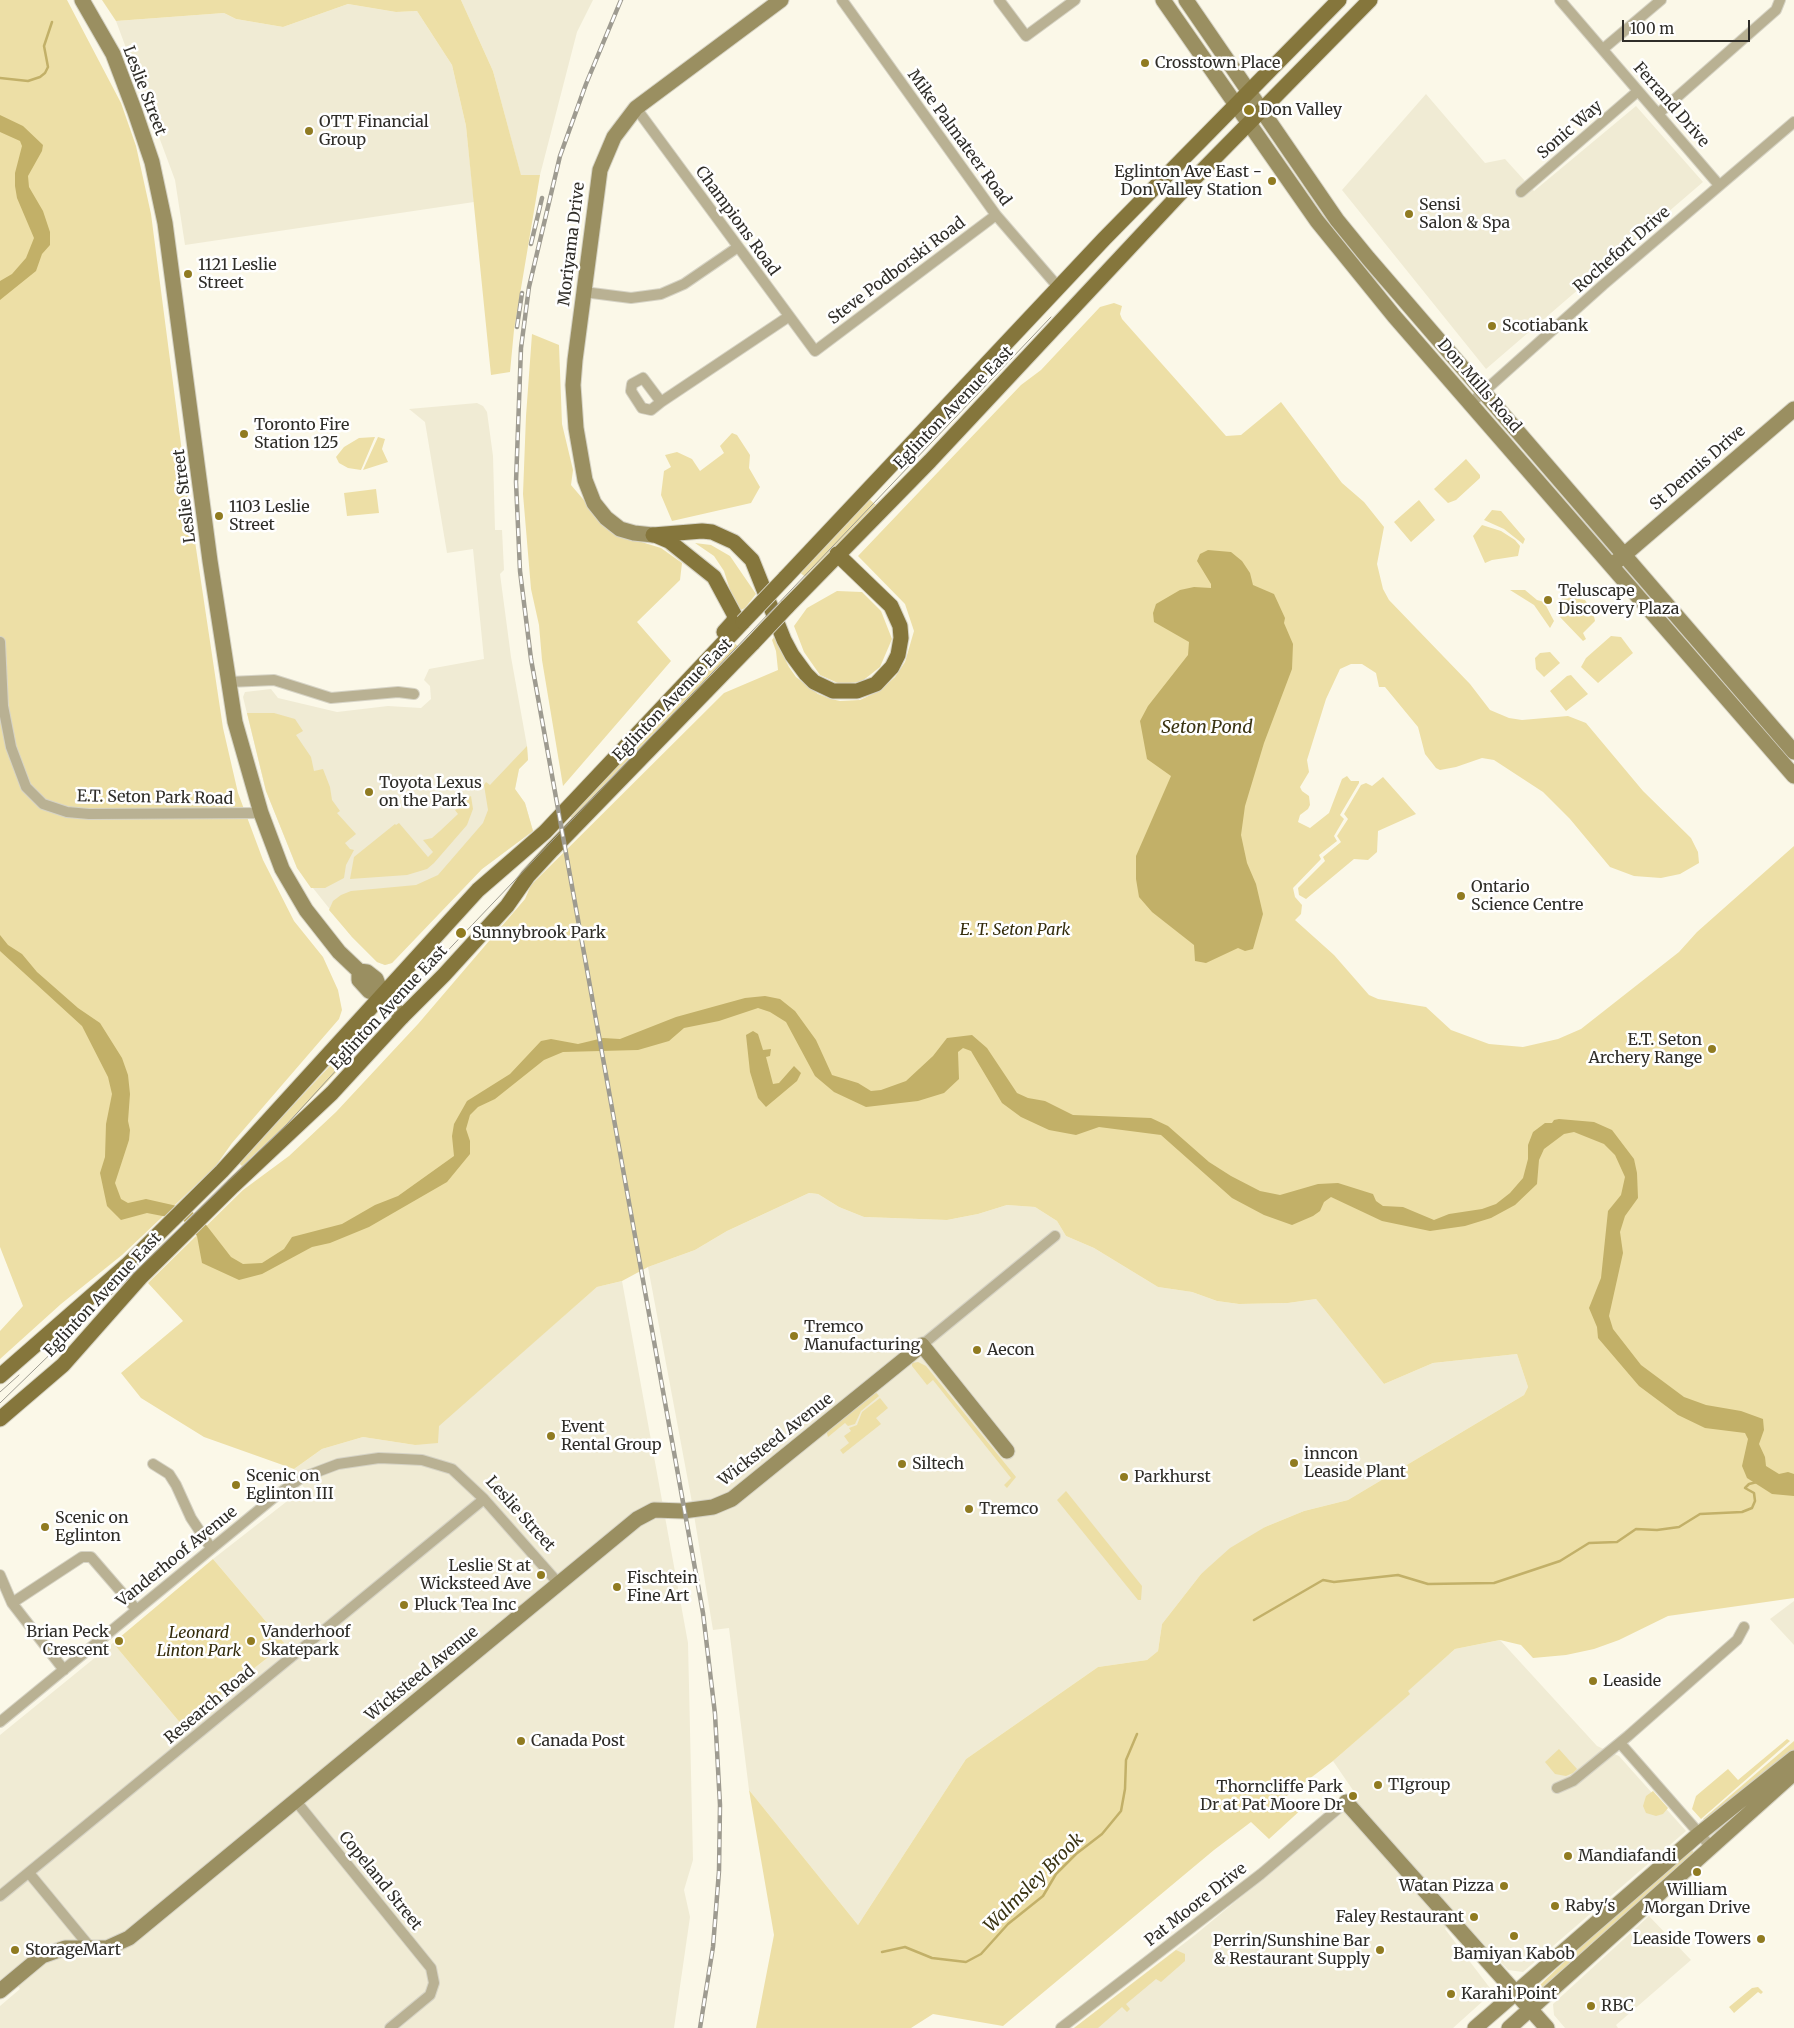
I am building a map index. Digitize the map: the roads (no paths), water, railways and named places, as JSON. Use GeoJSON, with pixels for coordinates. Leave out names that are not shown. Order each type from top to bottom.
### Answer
{"type":"FeatureCollection","features":[{"type":"Feature","properties":{"kind":"main road","name":"Leslie Street"},"geometry":{"type":"LineString","coordinates":[[82,0],[113,54],[136,112],[152,162],[165,223],[210,561],[235,722],[261,813],[282,869],[306,910],[338,952],[359,971],[359,980],[370,991],[382,996],[402,1017]]}},
{"type":"Feature","properties":{"kind":"main road","name":"Moriyama Drive"},"geometry":{"type":"LineString","coordinates":[[653,534],[634,533],[620,529],[606,518],[588,492],[576,428],[574,385],[600,170],[614,137],[636,108],[782,0]]}},
{"type":"Feature","properties":{"kind":"main road","name":"Don Mills Road"},"geometry":{"type":"LineString","coordinates":[[1163,0],[1316,221],[1394,316],[1794,776]]}},
{"type":"Feature","properties":{"kind":"main road","name":"Don Mills Road"},"geometry":{"type":"LineString","coordinates":[[1186,0],[1337,220],[1794,752]]}},
{"type":"Feature","properties":{"kind":"main road","name":"Eglinton Avenue East"},"geometry":{"type":"LineString","coordinates":[[0,1376],[127,1265],[222,1171],[478,890],[545,832],[1059,288],[1248,91],[1339,0]]}},
{"type":"Feature","properties":{"kind":"main road","name":"Eglinton Avenue East"},"geometry":{"type":"LineString","coordinates":[[0,1420],[63,1365],[140,1278],[332,1093],[495,920],[546,856],[837,554],[930,461],[1248,123],[1370,0]]}},
{"type":"Feature","properties":{"kind":"main road","name":"St Dennis Drive"},"geometry":{"type":"LineString","coordinates":[[1612,565],[1794,409]]}},
{"type":"Feature","properties":{"kind":"main road"},"geometry":{"type":"LineString","coordinates":[[653,534],[702,531],[712,532],[734,542],[752,560],[784,640],[806,674],[814,682],[833,691],[857,691],[876,684],[892,668],[898,655],[901,638],[900,626],[891,606],[837,554]]}},
{"type":"Feature","properties":{"kind":"main road"},"geometry":{"type":"LineString","coordinates":[[653,534],[669,541],[714,576],[735,616],[733,622],[664,705]]}},
{"type":"Feature","properties":{"kind":"main road"},"geometry":{"type":"LineString","coordinates":[[922,1345],[1007,1451]]}},
{"type":"Feature","properties":{"kind":"main road","name":"Wicksteed Avenue"},"geometry":{"type":"LineString","coordinates":[[0,1991],[42,1956],[65,1948],[107,1948],[130,1938],[295,1800],[647,1512],[712,1507],[732,1499],[922,1345]]}},
{"type":"Feature","properties":{"kind":"main road"},"geometry":{"type":"LineString","coordinates":[[1475,2028],[1699,1834],[1794,1758]]}},
{"type":"Feature","properties":{"kind":"main road"},"geometry":{"type":"LineString","coordinates":[[1509,2028],[1712,1848],[1794,1772]]}},
{"type":"Feature","properties":{"kind":"main road"},"geometry":{"type":"LineString","coordinates":[[1346,1802],[1547,2028]]}},
{"type":"Feature","properties":{"kind":"street","name":"Mike Palmateer Road"},"geometry":{"type":"LineString","coordinates":[[842,0],[996,215],[1059,288]]}},
{"type":"Feature","properties":{"kind":"street"},"geometry":{"type":"LineString","coordinates":[[999,0],[1026,36],[1075,0]]}},
{"type":"Feature","properties":{"kind":"street","name":"Ferrand Drive"},"geometry":{"type":"LineString","coordinates":[[1560,0],[1659,113],[1719,186]]}},
{"type":"Feature","properties":{"kind":"street"},"geometry":{"type":"LineString","coordinates":[[1603,49],[1661,0]]}},
{"type":"Feature","properties":{"kind":"street"},"geometry":{"type":"LineString","coordinates":[[1659,113],[1776,10],[1780,0]]}},
{"type":"Feature","properties":{"kind":"street","name":"Sonic Way"},"geometry":{"type":"LineString","coordinates":[[1521,192],[1638,91]]}},
{"type":"Feature","properties":{"kind":"street","name":"Champions Road"},"geometry":{"type":"LineString","coordinates":[[636,108],[788,317],[815,351]]}},
{"type":"Feature","properties":{"kind":"street","name":"Rochefort Drive"},"geometry":{"type":"LineString","coordinates":[[1471,403],[1794,122]]}},
{"type":"Feature","properties":{"kind":"street","name":"Steve Podborski Road"},"geometry":{"type":"LineString","coordinates":[[815,351],[996,215]]}},
{"type":"Feature","properties":{"kind":"street"},"geometry":{"type":"LineString","coordinates":[[584,292],[631,298],[661,294],[684,284],[738,247]]}},
{"type":"Feature","properties":{"kind":"street"},"geometry":{"type":"LineString","coordinates":[[661,402],[788,317]]}},
{"type":"Feature","properties":{"kind":"street","name":"E.T. Seton Park Road"},"geometry":{"type":"LineString","coordinates":[[0,642],[2,701],[11,747],[26,787],[43,804],[56,810],[89,814],[261,813]]}},
{"type":"Feature","properties":{"kind":"street"},"geometry":{"type":"LineString","coordinates":[[229,682],[274,680],[331,698],[398,692],[414,694]]}},
{"type":"Feature","properties":{"kind":"street","name":"Wicksteed Avenue"},"geometry":{"type":"LineString","coordinates":[[922,1345],[1055,1236]]}},
{"type":"Feature","properties":{"kind":"street","name":"Vanderhoof Avenue"},"geometry":{"type":"LineString","coordinates":[[0,1722],[136,1609],[301,1478],[338,1464],[379,1458],[422,1460],[452,1469]]}},
{"type":"Feature","properties":{"kind":"street"},"geometry":{"type":"LineString","coordinates":[[153,1464],[169,1474],[191,1518],[212,1548]]}},
{"type":"Feature","properties":{"kind":"street","name":"Leslie Street"},"geometry":{"type":"LineString","coordinates":[[452,1469],[484,1499],[560,1585]]}},
{"type":"Feature","properties":{"kind":"street","name":"Research Road"},"geometry":{"type":"LineString","coordinates":[[0,1896],[484,1499]]}},
{"type":"Feature","properties":{"kind":"street"},"geometry":{"type":"LineString","coordinates":[[12,1604],[82,1557],[91,1557],[136,1609]]}},
{"type":"Feature","properties":{"kind":"street"},"geometry":{"type":"LineString","coordinates":[[0,1575],[12,1604],[64,1670]]}},
{"type":"Feature","properties":{"kind":"street"},"geometry":{"type":"LineString","coordinates":[[1557,1788],[1573,1782],[1620,1743],[1738,1640],[1744,1627]]}},
{"type":"Feature","properties":{"kind":"street"},"geometry":{"type":"LineString","coordinates":[[1620,1743],[1712,1848]]}},
{"type":"Feature","properties":{"kind":"street","name":"Copeland Street"},"geometry":{"type":"LineString","coordinates":[[295,1800],[431,1968],[434,1983],[430,1994],[390,2028]]}},
{"type":"Feature","properties":{"kind":"street","name":"Pat Moore Drive"},"geometry":{"type":"LineString","coordinates":[[1062,2028],[1262,1874],[1346,1802]]}},
{"type":"Feature","properties":{"kind":"street"},"geometry":{"type":"LineString","coordinates":[[30,1873],[90,1947]]}},
{"type":"Feature","properties":{"kind":"water"},"geometry":{"type":"Polygon","coordinates":[[[0,115],[23,126],[43,145],[42,151],[28,176],[29,187],[43,211],[50,232],[50,245],[42,254],[36,271],[0,300],[0,281],[12,274],[26,258],[34,238],[17,198],[15,186],[15,173],[22,146],[20,141],[0,132],[0,115]]]}},
{"type":"Feature","properties":{"kind":"water","name":"Seton Pond"},"geometry":{"type":"Polygon","coordinates":[[[1208,550],[1231,552],[1242,561],[1250,573],[1253,585],[1274,594],[1285,618],[1284,623],[1293,644],[1292,669],[1264,743],[1245,806],[1241,835],[1247,863],[1256,884],[1263,914],[1253,949],[1245,951],[1238,948],[1206,963],[1195,961],[1194,945],[1152,912],[1139,897],[1136,879],[1136,856],[1171,776],[1147,759],[1140,721],[1148,706],[1188,655],[1189,642],[1154,622],[1153,613],[1156,604],[1180,590],[1194,587],[1211,588],[1211,584],[1197,561],[1200,554],[1208,550]]]}},
{"type":"Feature","properties":{"kind":"water"},"geometry":{"type":"Polygon","coordinates":[[[0,935],[8,945],[22,954],[37,972],[78,1008],[100,1023],[122,1058],[128,1075],[130,1094],[128,1121],[130,1130],[129,1140],[115,1183],[121,1199],[128,1203],[146,1199],[186,1208],[200,1217],[231,1257],[243,1264],[262,1263],[284,1249],[292,1237],[342,1224],[375,1205],[398,1196],[454,1156],[452,1136],[454,1124],[467,1101],[510,1074],[541,1041],[551,1039],[578,1044],[603,1038],[620,1039],[676,1017],[745,998],[765,996],[780,999],[795,1011],[816,1040],[832,1075],[858,1083],[871,1091],[881,1090],[906,1081],[933,1056],[947,1038],[972,1035],[987,1048],[1017,1093],[1028,1098],[1045,1101],[1073,1115],[1151,1118],[1168,1126],[1209,1162],[1260,1191],[1280,1195],[1318,1184],[1338,1183],[1373,1194],[1376,1201],[1383,1206],[1403,1207],[1434,1220],[1449,1214],[1482,1209],[1496,1204],[1510,1193],[1523,1178],[1528,1159],[1528,1145],[1533,1132],[1545,1123],[1552,1123],[1554,1120],[1559,1119],[1594,1122],[1612,1130],[1634,1159],[1637,1173],[1638,1198],[1625,1216],[1620,1232],[1623,1253],[1609,1316],[1613,1329],[1641,1365],[1684,1397],[1706,1405],[1741,1411],[1763,1419],[1764,1430],[1759,1444],[1765,1457],[1766,1466],[1779,1474],[1788,1472],[1794,1474],[1794,1496],[1772,1494],[1747,1478],[1742,1466],[1748,1439],[1745,1433],[1705,1428],[1678,1415],[1639,1386],[1598,1338],[1597,1327],[1589,1308],[1601,1278],[1608,1211],[1621,1195],[1625,1177],[1615,1155],[1604,1144],[1574,1132],[1564,1134],[1544,1149],[1539,1160],[1537,1184],[1515,1205],[1491,1218],[1465,1226],[1430,1231],[1382,1221],[1331,1197],[1324,1202],[1320,1211],[1292,1225],[1264,1215],[1232,1198],[1161,1135],[1099,1127],[1076,1135],[1049,1130],[1021,1117],[1002,1103],[971,1051],[963,1048],[958,1052],[959,1079],[944,1093],[918,1101],[866,1107],[834,1092],[815,1076],[786,1022],[770,1012],[758,1008],[719,1021],[684,1028],[669,1041],[638,1050],[563,1052],[544,1060],[495,1099],[478,1107],[470,1115],[466,1129],[470,1141],[470,1154],[447,1182],[369,1227],[330,1243],[312,1247],[262,1274],[239,1280],[202,1263],[197,1236],[183,1220],[147,1213],[121,1220],[107,1206],[100,1173],[105,1157],[106,1124],[112,1094],[108,1077],[82,1026],[0,951],[0,935]]]}},
{"type":"Feature","properties":{"kind":"water"},"geometry":{"type":"Polygon","coordinates":[[[753,1031],[758,1034],[763,1050],[771,1049],[770,1056],[766,1057],[773,1084],[779,1083],[794,1066],[801,1073],[797,1081],[766,1107],[758,1098],[750,1072],[746,1035],[753,1031]]]}},
{"type":"Feature","properties":{"kind":"waterway"},"geometry":{"type":"LineString","coordinates":[[0,78],[28,81],[45,73],[48,67],[44,46],[52,22]]}},
{"type":"Feature","properties":{"kind":"waterway","name":"Walmsley Brook"},"geometry":{"type":"LineString","coordinates":[[1254,1620],[1323,1580],[1334,1582],[1398,1575],[1428,1584],[1494,1583],[1560,1561],[1589,1543],[1617,1542],[1636,1529],[1657,1530],[1679,1527],[1700,1514],[1742,1512],[1752,1508],[1755,1501],[1754,1493],[1745,1488],[1749,1484],[1757,1482]]}},
{"type":"Feature","properties":{"kind":"waterway","name":"Walmsley Brook"},"geometry":{"type":"LineString","coordinates":[[882,1952],[905,1947],[932,1958],[966,1962],[981,1954],[1008,1924],[1043,1896],[1056,1874],[1076,1854],[1102,1834],[1121,1811],[1125,1789],[1126,1760],[1137,1734]]}},
{"type":"Feature","properties":{"kind":"tram line"},"geometry":{"type":"LineString","coordinates":[[0,1403],[287,1124],[394,1007],[1051,317]]}},
{"type":"Feature","properties":{"kind":"tram line"},"geometry":{"type":"LineString","coordinates":[[0,1392],[19,1375]]}},
{"type":"Feature","properties":{"kind":"railway"},"geometry":{"type":"LineString","coordinates":[[621,0],[586,84],[560,156],[529,287],[521,348],[516,482],[520,571],[531,659],[703,1613],[715,1714],[720,1805],[719,1871],[713,1947],[700,2028]]}},
{"type":"Feature","properties":{"kind":"railway"},"geometry":{"type":"LineString","coordinates":[[531,244],[542,198]]}},
{"type":"Feature","properties":{"kind":"railway"},"geometry":{"type":"LineString","coordinates":[[517,327],[522,293]]}},
{"type":"Feature","properties":{"kind":"place","name":"Crosstown Place"},"geometry":{"type":"Point","coordinates":[1145,63]}},
{"type":"Feature","properties":{"kind":"place","name":"Don Valley"},"geometry":{"type":"Point","coordinates":[1249,110]}},
{"type":"Feature","properties":{"kind":"place","name":"OTT Financial Group"},"geometry":{"type":"Point","coordinates":[309,131]}},
{"type":"Feature","properties":{"kind":"place","name":"Eglinton Ave East - Don Valley Station"},"geometry":{"type":"Point","coordinates":[1272,181]}},
{"type":"Feature","properties":{"kind":"place","name":"Sensi Salon & Spa"},"geometry":{"type":"Point","coordinates":[1409,214]}},
{"type":"Feature","properties":{"kind":"place","name":"1121 Leslie Street"},"geometry":{"type":"Point","coordinates":[188,274]}},
{"type":"Feature","properties":{"kind":"place","name":"Scotiabank"},"geometry":{"type":"Point","coordinates":[1492,326]}},
{"type":"Feature","properties":{"kind":"place","name":"Toronto Fire Station 125"},"geometry":{"type":"Point","coordinates":[244,434]}},
{"type":"Feature","properties":{"kind":"place","name":"1103 Leslie Street"},"geometry":{"type":"Point","coordinates":[219,516]}},
{"type":"Feature","properties":{"kind":"place","name":"Teluscape Discovery Plaza"},"geometry":{"type":"Point","coordinates":[1548,600]}},
{"type":"Feature","properties":{"kind":"place","name":"Toyota Lexus on the Park"},"geometry":{"type":"Point","coordinates":[369,792]}},
{"type":"Feature","properties":{"kind":"place","name":"Ontario Science Centre"},"geometry":{"type":"Point","coordinates":[1461,896]}},
{"type":"Feature","properties":{"kind":"place","name":"Sunnybrook Park"},"geometry":{"type":"Point","coordinates":[461,933]}},
{"type":"Feature","properties":{"kind":"place","name":"E.T. Seton Archery Range"},"geometry":{"type":"Point","coordinates":[1712,1049]}},
{"type":"Feature","properties":{"kind":"place","name":"Tremco Manufacturing"},"geometry":{"type":"Point","coordinates":[794,1336]}},
{"type":"Feature","properties":{"kind":"place","name":"Aecon"},"geometry":{"type":"Point","coordinates":[977,1350]}},
{"type":"Feature","properties":{"kind":"place","name":"Event Rental Group"},"geometry":{"type":"Point","coordinates":[551,1436]}},
{"type":"Feature","properties":{"kind":"place","name":"inncon Leaside Plant"},"geometry":{"type":"Point","coordinates":[1294,1463]}},
{"type":"Feature","properties":{"kind":"place","name":"Siltech"},"geometry":{"type":"Point","coordinates":[902,1464]}},
{"type":"Feature","properties":{"kind":"place","name":"Parkhurst"},"geometry":{"type":"Point","coordinates":[1124,1477]}},
{"type":"Feature","properties":{"kind":"place","name":"Scenic on Eglinton III"},"geometry":{"type":"Point","coordinates":[236,1485]}},
{"type":"Feature","properties":{"kind":"place","name":"Tremco"},"geometry":{"type":"Point","coordinates":[969,1509]}},
{"type":"Feature","properties":{"kind":"place","name":"Scenic on Eglinton"},"geometry":{"type":"Point","coordinates":[45,1527]}},
{"type":"Feature","properties":{"kind":"place","name":"Leslie St at Wicksteed Ave"},"geometry":{"type":"Point","coordinates":[541,1575]}},
{"type":"Feature","properties":{"kind":"place","name":"Fischtein Fine Art"},"geometry":{"type":"Point","coordinates":[617,1587]}},
{"type":"Feature","properties":{"kind":"place","name":"Pluck Tea Inc"},"geometry":{"type":"Point","coordinates":[404,1605]}},
{"type":"Feature","properties":{"kind":"place","name":"Brian Peck Crescent"},"geometry":{"type":"Point","coordinates":[119,1641]}},
{"type":"Feature","properties":{"kind":"place","name":"Vanderhoof Skatepark"},"geometry":{"type":"Point","coordinates":[251,1641]}},
{"type":"Feature","properties":{"kind":"place","name":"Leaside"},"geometry":{"type":"Point","coordinates":[1593,1681]}},
{"type":"Feature","properties":{"kind":"place","name":"Canada Post"},"geometry":{"type":"Point","coordinates":[521,1741]}},
{"type":"Feature","properties":{"kind":"place","name":"TIgroup"},"geometry":{"type":"Point","coordinates":[1378,1785]}},
{"type":"Feature","properties":{"kind":"place","name":"Thorncliffe Park Dr at Pat Moore Dr"},"geometry":{"type":"Point","coordinates":[1353,1796]}},
{"type":"Feature","properties":{"kind":"place","name":"Mandiafandi"},"geometry":{"type":"Point","coordinates":[1568,1856]}},
{"type":"Feature","properties":{"kind":"place","name":"William Morgan Drive"},"geometry":{"type":"Point","coordinates":[1697,1872]}},
{"type":"Feature","properties":{"kind":"place","name":"Watan Pizza"},"geometry":{"type":"Point","coordinates":[1504,1886]}},
{"type":"Feature","properties":{"kind":"place","name":"Raby's"},"geometry":{"type":"Point","coordinates":[1555,1906]}},
{"type":"Feature","properties":{"kind":"place","name":"Faley Restaurant"},"geometry":{"type":"Point","coordinates":[1474,1917]}},
{"type":"Feature","properties":{"kind":"place","name":"Bamiyan Kabob"},"geometry":{"type":"Point","coordinates":[1514,1936]}},
{"type":"Feature","properties":{"kind":"place","name":"Leaside Towers"},"geometry":{"type":"Point","coordinates":[1761,1939]}},
{"type":"Feature","properties":{"kind":"place","name":"StorageMart"},"geometry":{"type":"Point","coordinates":[15,1950]}},
{"type":"Feature","properties":{"kind":"place","name":"Perrin/Sunshine Bar & Restaurant Supply"},"geometry":{"type":"Point","coordinates":[1380,1950]}},
{"type":"Feature","properties":{"kind":"place","name":"Karahi Point"},"geometry":{"type":"Point","coordinates":[1451,1994]}},
{"type":"Feature","properties":{"kind":"place","name":"RBC"},"geometry":{"type":"Point","coordinates":[1591,2006]}},
{"type":"Feature","properties":{"kind":"park label","name":"E. T. Seton Park"},"geometry":{"type":"Point","coordinates":[1015,930]}},
{"type":"Feature","properties":{"kind":"park label","name":"Leonard Linton Park"},"geometry":{"type":"Point","coordinates":[199,1642]}}]}
